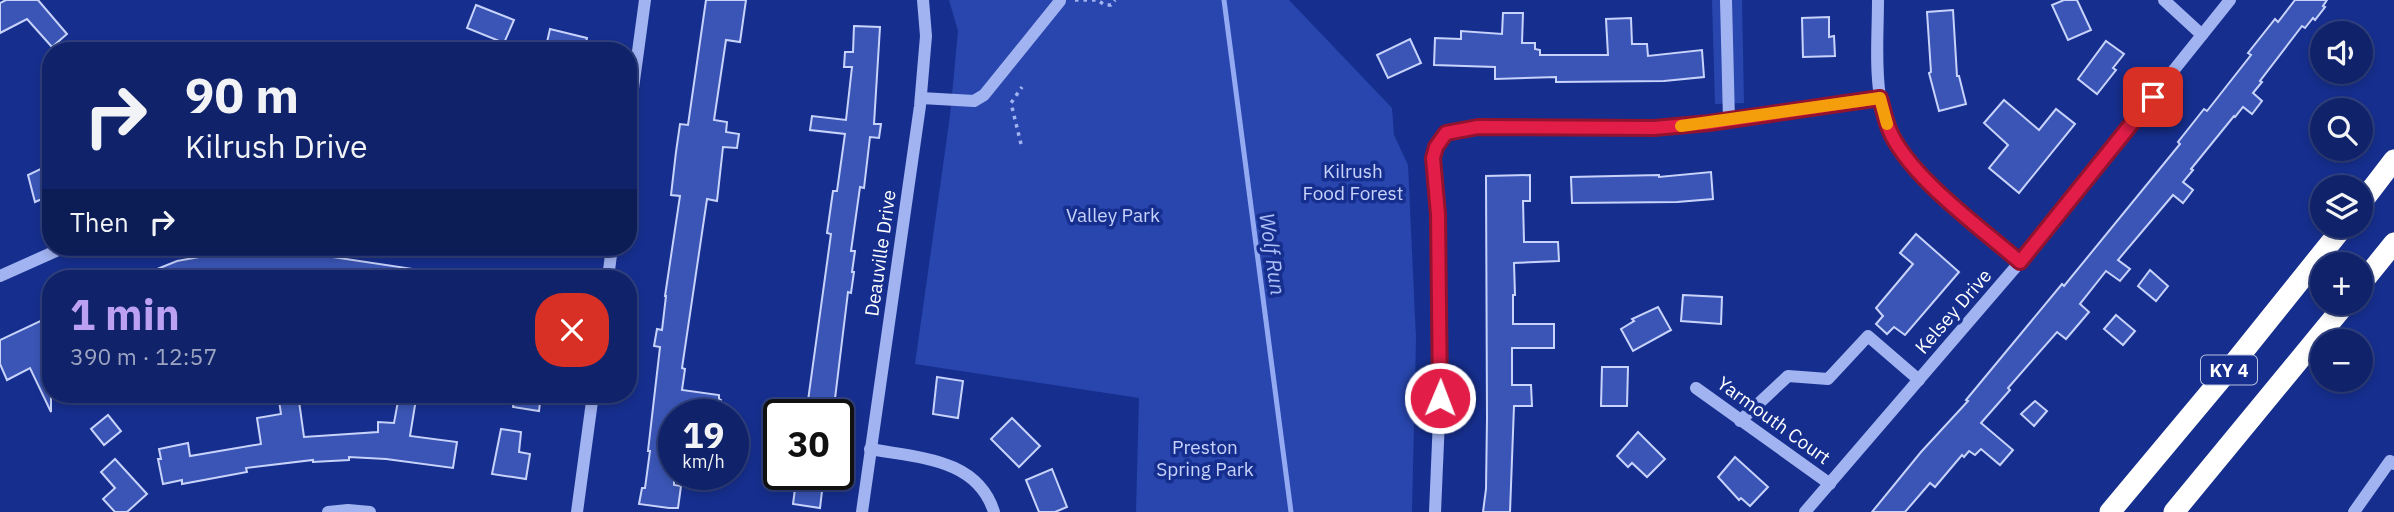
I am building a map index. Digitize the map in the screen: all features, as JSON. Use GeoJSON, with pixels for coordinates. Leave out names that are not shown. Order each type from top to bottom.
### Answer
{"type":"FeatureCollection","features":[{"type":"Feature","properties":{"kind":"highway"},"geometry":{"type":"LineString","coordinates":[[2373,188],[2394,160]]}},
{"type":"Feature","properties":{"kind":"highway","name":"KY 4"},"geometry":{"type":"LineString","coordinates":[[2110,512],[2334,238]]}},
{"type":"Feature","properties":{"kind":"highway"},"geometry":{"type":"LineString","coordinates":[[2373,269],[2394,243]]}},
{"type":"Feature","properties":{"kind":"highway","name":"KY 4"},"geometry":{"type":"LineString","coordinates":[[2174,512],[2336,315]]}},
{"type":"Feature","properties":{"kind":"street"},"geometry":{"type":"LineString","coordinates":[[637,59],[645,0]]}},
{"type":"Feature","properties":{"kind":"street","name":"Deauville Drive"},"geometry":{"type":"LineString","coordinates":[[862,512],[921,97],[926,36],[923,0]]}},
{"type":"Feature","properties":{"kind":"street"},"geometry":{"type":"LineString","coordinates":[[1053,0],[1061,0]]}},
{"type":"Feature","properties":{"kind":"street"},"geometry":{"type":"LineString","coordinates":[[921,97],[974,102],[984,95],[1061,0]]}},
{"type":"Feature","properties":{"kind":"street"},"geometry":{"type":"LineString","coordinates":[[1726,0],[1729,120]]}},
{"type":"Feature","properties":{"kind":"street"},"geometry":{"type":"LineString","coordinates":[[1878,0],[1880,98],[1889,129],[1903,154],[1922,176],[2020,262]]}},
{"type":"Feature","properties":{"kind":"street"},"geometry":{"type":"LineString","coordinates":[[2164,0],[2202,34]]}},
{"type":"Feature","properties":{"kind":"street","name":"Kelsey Drive"},"geometry":{"type":"LineString","coordinates":[[1805,512],[2020,262],[2230,0]]}},
{"type":"Feature","properties":{"kind":"street"},"geometry":{"type":"LineString","coordinates":[[1435,512],[1441,373],[1438,214],[1433,158],[1446,133],[1478,127],[1640,129],[1729,120],[1880,98]]}},
{"type":"Feature","properties":{"kind":"street"},"geometry":{"type":"LineString","coordinates":[[0,276],[45,256]]}},
{"type":"Feature","properties":{"kind":"street"},"geometry":{"type":"LineString","coordinates":[[1740,421],[1788,376],[1828,379],[1868,336],[1919,380]]}},
{"type":"Feature","properties":{"kind":"street","name":"Yarmouth Court"},"geometry":{"type":"LineString","coordinates":[[1696,388],[1830,484]]}},
{"type":"Feature","properties":{"kind":"street"},"geometry":{"type":"LineString","coordinates":[[577,512],[592,403]]}},
{"type":"Feature","properties":{"kind":"street"},"geometry":{"type":"LineString","coordinates":[[870,449],[950,464],[966,472],[980,485],[994,512]]}},
{"type":"Feature","properties":{"kind":"street"},"geometry":{"type":"LineString","coordinates":[[2354,512],[2390,461],[2394,464]]}},
{"type":"Feature","properties":{"kind":"street"},"geometry":{"type":"LineString","coordinates":[[328,512],[370,512]]}},
{"type":"Feature","properties":{"kind":"path"},"geometry":{"type":"LineString","coordinates":[[1061,0],[1097,0],[1105,5],[1111,5],[1115,0]]}},
{"type":"Feature","properties":{"kind":"path"},"geometry":{"type":"LineString","coordinates":[[1021,144],[1011,103],[1023,87]]}},
{"type":"Feature","properties":{"kind":"green space","name":"Valley Park"},"geometry":{"type":"Polygon","coordinates":[[[949,0],[1289,0],[1392,108],[1394,135],[1408,165],[1416,338],[1412,512],[1136,512],[1139,398],[915,364],[950,116],[958,31],[949,0]]]}},
{"type":"Feature","properties":{"kind":"green space"},"geometry":{"type":"Polygon","coordinates":[[[1712,0],[1742,0],[1744,103],[1715,104],[1712,0]]]}},
{"type":"Feature","properties":{"kind":"building"},"geometry":{"type":"Polygon","coordinates":[[[6,0],[38,0],[67,34],[58,42],[48,42],[27,19],[0,33],[0,3],[6,0]]]}},
{"type":"Feature","properties":{"kind":"building"},"geometry":{"type":"Polygon","coordinates":[[[706,0],[746,0],[740,42],[726,40],[714,120],[727,122],[726,132],[739,134],[737,148],[723,147],[717,201],[707,199],[682,368],[685,369],[682,390],[719,395],[719,399],[658,399],[658,490],[680,490],[678,508],[669,508],[639,504],[642,488],[645,488],[650,451],[660,347],[654,346],[657,329],[662,330],[680,196],[671,195],[676,152],[680,124],[688,125],[706,0]]]}},
{"type":"Feature","properties":{"kind":"building"},"geometry":{"type":"Polygon","coordinates":[[[2064,0],[2077,0],[2091,30],[2068,40],[2052,5],[2064,0]]]}},
{"type":"Feature","properties":{"kind":"building"},"geometry":{"type":"Polygon","coordinates":[[[2295,0],[2327,0],[2315,20],[2313,18],[2305,28],[2302,26],[2260,81],[2262,82],[2253,93],[2262,101],[2252,114],[2243,107],[2191,169],[2193,170],[2183,182],[2193,190],[2183,203],[2173,195],[2118,260],[2130,269],[2120,281],[2106,271],[2080,304],[2089,312],[2066,339],[2057,332],[1981,423],[2013,450],[2000,465],[1981,449],[1975,455],[1969,451],[1964,457],[1962,455],[1935,487],[1930,483],[1905,512],[1872,512],[1921,452],[1968,401],[1966,400],[2062,284],[2064,286],[2180,144],[2178,142],[2204,109],[2207,111],[2275,19],[2278,22],[2295,0]]]}},
{"type":"Feature","properties":{"kind":"building"},"geometry":{"type":"Polygon","coordinates":[[[476,5],[514,20],[504,42],[467,28],[476,5]]]}},
{"type":"Feature","properties":{"kind":"building"},"geometry":{"type":"Polygon","coordinates":[[[1953,10],[1957,76],[1966,104],[1939,111],[1929,73],[1927,12],[1953,10]]]}},
{"type":"Feature","properties":{"kind":"building"},"geometry":{"type":"Polygon","coordinates":[[[1503,13],[1523,13],[1522,43],[1535,43],[1535,49],[1540,50],[1540,55],[1608,55],[1606,19],[1631,18],[1632,44],[1647,44],[1648,56],[1702,50],[1704,77],[1664,81],[1556,82],[1556,77],[1495,79],[1495,67],[1434,65],[1435,38],[1461,39],[1461,31],[1502,34],[1503,13]]]}},
{"type":"Feature","properties":{"kind":"building"},"geometry":{"type":"Polygon","coordinates":[[[1829,17],[1829,37],[1834,36],[1835,56],[1803,57],[1802,18],[1829,17]]]}},
{"type":"Feature","properties":{"kind":"building"},"geometry":{"type":"Polygon","coordinates":[[[854,26],[880,27],[874,124],[881,124],[879,138],[870,137],[864,188],[860,187],[851,251],[855,251],[854,272],[851,293],[848,292],[835,399],[808,399],[831,234],[827,233],[833,191],[837,191],[845,134],[810,130],[812,116],[846,120],[852,67],[844,67],[845,52],[853,52],[854,26]]]}},
{"type":"Feature","properties":{"kind":"building"},"geometry":{"type":"Polygon","coordinates":[[[550,29],[587,38],[586,42],[547,42],[550,29]]]}},
{"type":"Feature","properties":{"kind":"building"},"geometry":{"type":"Polygon","coordinates":[[[1410,39],[1421,63],[1388,78],[1377,55],[1410,39]]]}},
{"type":"Feature","properties":{"kind":"building"},"geometry":{"type":"Polygon","coordinates":[[[2106,41],[2124,54],[2113,68],[2116,70],[2097,94],[2078,79],[2106,41]]]}},
{"type":"Feature","properties":{"kind":"building"},"geometry":{"type":"Polygon","coordinates":[[[2004,100],[2039,130],[2056,109],[2075,124],[2019,193],[1989,168],[2008,145],[1984,123],[2004,100]]]}},
{"type":"Feature","properties":{"kind":"building"},"geometry":{"type":"Polygon","coordinates":[[[42,168],[42,199],[35,202],[28,175],[42,168]]]}},
{"type":"Feature","properties":{"kind":"building"},"geometry":{"type":"Polygon","coordinates":[[[1711,172],[1713,199],[1572,203],[1571,177],[1659,177],[1711,172]]]}},
{"type":"Feature","properties":{"kind":"building"},"geometry":{"type":"Polygon","coordinates":[[[1530,175],[1530,201],[1523,201],[1524,242],[1558,242],[1559,261],[1514,263],[1513,324],[1554,324],[1554,348],[1512,348],[1512,385],[1531,385],[1532,406],[1514,406],[1510,512],[1483,512],[1487,418],[1486,176],[1530,175]]]}},
{"type":"Feature","properties":{"kind":"building"},"geometry":{"type":"Polygon","coordinates":[[[1916,234],[1959,272],[1905,335],[1894,327],[1887,334],[1876,324],[1883,316],[1876,308],[1913,264],[1900,253],[1916,234]]]}},
{"type":"Feature","properties":{"kind":"building"},"geometry":{"type":"Polygon","coordinates":[[[205,256],[326,256],[413,269],[155,270],[177,261],[205,256]]]}},
{"type":"Feature","properties":{"kind":"building"},"geometry":{"type":"Polygon","coordinates":[[[2150,270],[2168,286],[2156,301],[2138,286],[2150,270]]]}},
{"type":"Feature","properties":{"kind":"building"},"geometry":{"type":"Polygon","coordinates":[[[1683,295],[1722,297],[1721,324],[1681,321],[1683,295]]]}},
{"type":"Feature","properties":{"kind":"building"},"geometry":{"type":"Polygon","coordinates":[[[1658,307],[1671,330],[1633,351],[1621,329],[1634,321],[1632,319],[1658,307]]]}},
{"type":"Feature","properties":{"kind":"building"},"geometry":{"type":"Polygon","coordinates":[[[2116,315],[2135,331],[2123,345],[2104,329],[2116,315]]]}},
{"type":"Feature","properties":{"kind":"building"},"geometry":{"type":"Polygon","coordinates":[[[42,320],[42,393],[30,368],[7,380],[0,364],[0,340],[42,320]]]}},
{"type":"Feature","properties":{"kind":"building"},"geometry":{"type":"Polygon","coordinates":[[[1602,367],[1628,367],[1627,406],[1601,406],[1602,367]]]}},
{"type":"Feature","properties":{"kind":"building"},"geometry":{"type":"Polygon","coordinates":[[[937,377],[963,381],[958,418],[933,414],[937,377]]]}},
{"type":"Feature","properties":{"kind":"building"},"geometry":{"type":"Polygon","coordinates":[[[2035,401],[2047,411],[2034,426],[2021,414],[2035,401]]]}},
{"type":"Feature","properties":{"kind":"building"},"geometry":{"type":"Polygon","coordinates":[[[279,403],[299,403],[304,437],[378,432],[378,422],[394,423],[398,403],[415,403],[410,436],[457,442],[453,468],[349,457],[349,460],[313,460],[246,468],[247,472],[182,484],[182,480],[163,484],[158,459],[161,459],[159,449],[188,443],[190,456],[261,444],[257,418],[281,414],[279,403]]]}},
{"type":"Feature","properties":{"kind":"building"},"geometry":{"type":"Polygon","coordinates":[[[514,403],[540,403],[539,411],[513,407],[514,403]]]}},
{"type":"Feature","properties":{"kind":"building"},"geometry":{"type":"Polygon","coordinates":[[[108,415],[121,431],[104,445],[91,429],[108,415]]]}},
{"type":"Feature","properties":{"kind":"building"},"geometry":{"type":"Polygon","coordinates":[[[1012,418],[1040,446],[1019,467],[991,439],[1012,418]]]}},
{"type":"Feature","properties":{"kind":"building"},"geometry":{"type":"Polygon","coordinates":[[[501,429],[521,432],[519,452],[530,454],[526,479],[492,474],[501,429]]]}},
{"type":"Feature","properties":{"kind":"building"},"geometry":{"type":"Polygon","coordinates":[[[1638,432],[1665,459],[1647,477],[1632,463],[1628,467],[1617,456],[1638,432]]]}},
{"type":"Feature","properties":{"kind":"building"},"geometry":{"type":"Polygon","coordinates":[[[1735,457],[1768,487],[1750,506],[1741,498],[1739,500],[1718,477],[1735,457]]]}},
{"type":"Feature","properties":{"kind":"building"},"geometry":{"type":"Polygon","coordinates":[[[115,459],[147,494],[127,512],[115,512],[103,499],[115,488],[101,472],[115,459]]]}},
{"type":"Feature","properties":{"kind":"building"},"geometry":{"type":"Polygon","coordinates":[[[1052,469],[1067,507],[1055,512],[1039,512],[1026,480],[1052,469]]]}},
{"type":"Feature","properties":{"kind":"building"},"geometry":{"type":"Polygon","coordinates":[[[795,490],[822,490],[820,508],[793,504],[795,490]]]}},
{"type":"Feature","properties":{"kind":"waterway","name":"Wolf Run"},"geometry":{"type":"LineString","coordinates":[[1224,0],[1291,512]]}},
{"type":"Feature","properties":{"kind":"slow traffic"},"geometry":{"type":"LineString","coordinates":[[1681,126],[1880,98],[1887,124]]}},
{"type":"Feature","properties":{"kind":"route"},"geometry":{"type":"LineString","coordinates":[[1440,398],[1438,214],[1433,158],[1436,147],[1446,133],[1478,127],[1601,130],[1654,128],[1709,123],[1880,98],[1889,129],[1903,154],[1922,176],[2020,262],[2153,97]]}},
{"type":"Feature","properties":{"kind":"park label","name":"Kilrush Food Forest"},"geometry":{"type":"Point","coordinates":[1353,182]}},
{"type":"Feature","properties":{"kind":"park label","name":"Preston Spring Park"},"geometry":{"type":"Point","coordinates":[1205,458]}}]}
